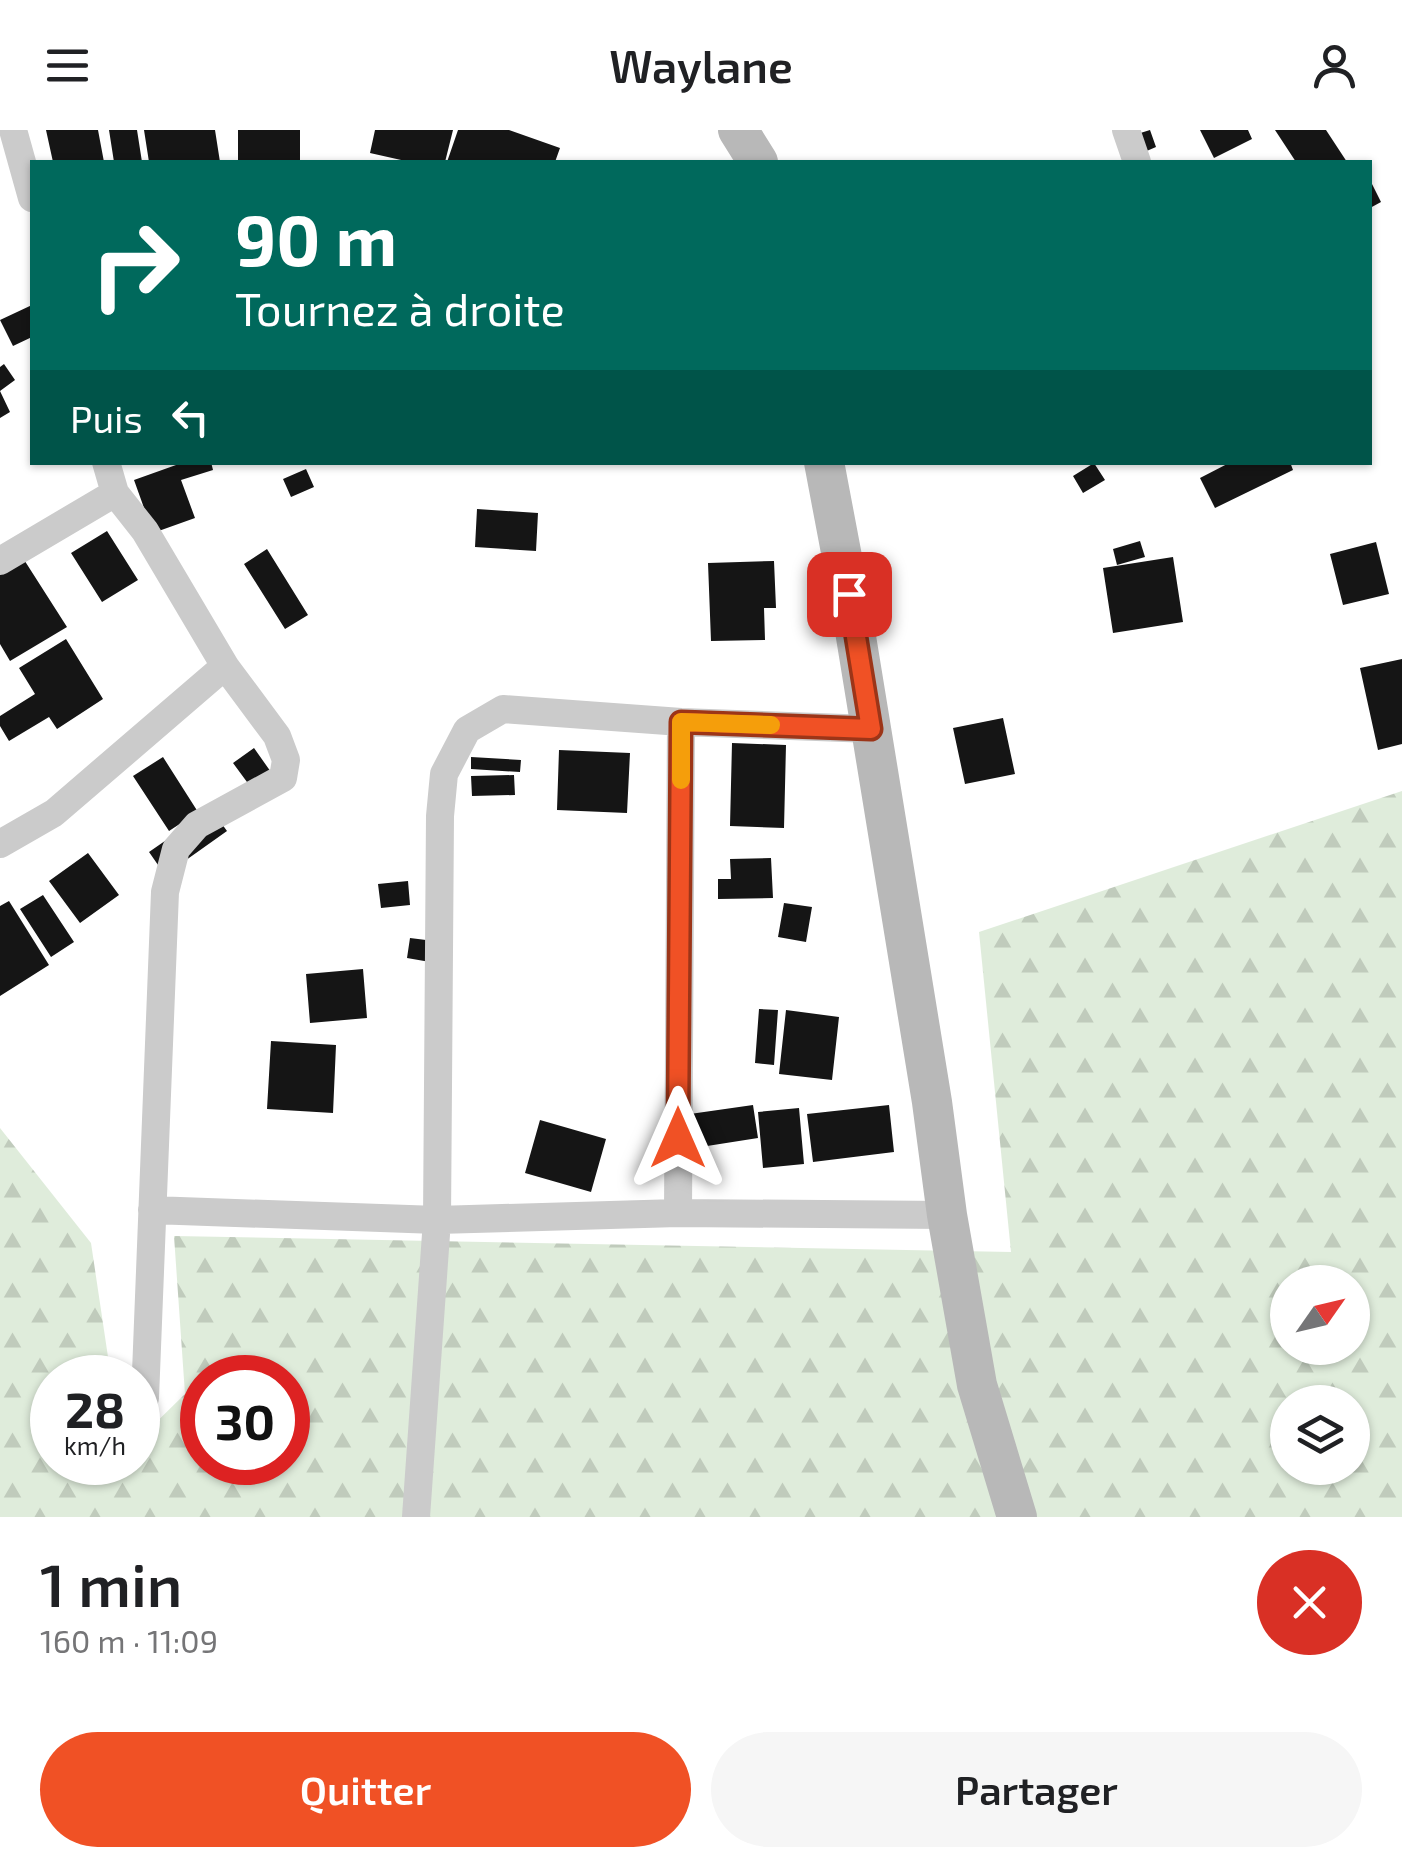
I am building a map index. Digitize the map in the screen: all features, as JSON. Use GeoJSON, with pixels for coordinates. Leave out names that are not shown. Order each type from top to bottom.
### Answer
{"type":"FeatureCollection","features":[{"type":"Feature","properties":{"kind":"street"},"geometry":{"type":"LineString","coordinates":[[13,130],[30,191]]}},
{"type":"Feature","properties":{"kind":"street"},"geometry":{"type":"LineString","coordinates":[[738,130],[757,160]]}},
{"type":"Feature","properties":{"kind":"street"},"geometry":{"type":"LineString","coordinates":[[1126,130],[1136,160]]}},
{"type":"Feature","properties":{"kind":"street"},"geometry":{"type":"LineString","coordinates":[[107,465],[115,494],[145,531],[225,666],[277,736],[286,760],[283,778],[197,825],[176,849],[165,892],[146,1355]]}},
{"type":"Feature","properties":{"kind":"street"},"geometry":{"type":"LineString","coordinates":[[825,465],[977,1385],[1017,1517]]}},
{"type":"Feature","properties":{"kind":"street"},"geometry":{"type":"LineString","coordinates":[[0,561],[115,494]]}},
{"type":"Feature","properties":{"kind":"street"},"geometry":{"type":"LineString","coordinates":[[0,844],[54,813],[225,666]]}},
{"type":"Feature","properties":{"kind":"street"},"geometry":{"type":"LineString","coordinates":[[416,1517],[437,1220],[440,816],[444,774],[467,730],[503,709],[681,722],[871,729]]}},
{"type":"Feature","properties":{"kind":"street"},"geometry":{"type":"LineString","coordinates":[[678,1213],[681,722]]}},
{"type":"Feature","properties":{"kind":"street"},"geometry":{"type":"LineString","coordinates":[[152,1210],[437,1220],[678,1213],[947,1215]]}},
{"type":"Feature","properties":{"kind":"green space"},"geometry":{"type":"Polygon","coordinates":[[[1402,791],[1402,1517],[0,1517],[0,1128],[91,1243],[108,1355],[30,1355],[30,1485],[160,1485],[160,1418],[180,1399],[180,1485],[310,1485],[310,1355],[182,1355],[174,1236],[1011,1252],[979,932],[1402,791]]]}},
{"type":"Feature","properties":{"kind":"building"},"geometry":{"type":"Polygon","coordinates":[[[46,130],[98,130],[104,160],[53,160],[46,130]]]}},
{"type":"Feature","properties":{"kind":"building"},"geometry":{"type":"Polygon","coordinates":[[[109,130],[137,130],[142,160],[114,160],[109,130]]]}},
{"type":"Feature","properties":{"kind":"building"},"geometry":{"type":"Polygon","coordinates":[[[144,130],[215,130],[220,160],[149,160],[144,130]]]}},
{"type":"Feature","properties":{"kind":"building"},"geometry":{"type":"Polygon","coordinates":[[[238,130],[300,130],[300,160],[238,160],[238,130]]]}},
{"type":"Feature","properties":{"kind":"building"},"geometry":{"type":"Polygon","coordinates":[[[375,130],[453,130],[446,160],[401,160],[370,153],[375,130]]]}},
{"type":"Feature","properties":{"kind":"building"},"geometry":{"type":"Polygon","coordinates":[[[458,130],[509,130],[560,148],[556,160],[448,160],[458,130]]]}},
{"type":"Feature","properties":{"kind":"building"},"geometry":{"type":"Polygon","coordinates":[[[1150,130],[1156,147],[1142,153],[1134,135],[1150,130]]]}},
{"type":"Feature","properties":{"kind":"building"},"geometry":{"type":"Polygon","coordinates":[[[1200,130],[1248,130],[1252,139],[1214,158],[1200,130]]]}},
{"type":"Feature","properties":{"kind":"building"},"geometry":{"type":"Polygon","coordinates":[[[1275,130],[1326,130],[1346,160],[1295,160],[1275,130]]]}},
{"type":"Feature","properties":{"kind":"building"},"geometry":{"type":"Polygon","coordinates":[[[1372,184],[1381,202],[1372,207],[1372,184]]]}},
{"type":"Feature","properties":{"kind":"building"},"geometry":{"type":"Polygon","coordinates":[[[30,306],[30,338],[13,346],[0,320],[30,306]]]}},
{"type":"Feature","properties":{"kind":"building"},"geometry":{"type":"Polygon","coordinates":[[[4,364],[15,380],[0,391],[0,367],[4,364]]]}},
{"type":"Feature","properties":{"kind":"building"},"geometry":{"type":"Polygon","coordinates":[[[0,391],[10,412],[0,418],[0,391]]]}},
{"type":"Feature","properties":{"kind":"building"},"geometry":{"type":"Polygon","coordinates":[[[176,465],[212,465],[213,470],[181,480],[195,518],[153,533],[134,480],[176,465]]]}},
{"type":"Feature","properties":{"kind":"building"},"geometry":{"type":"Polygon","coordinates":[[[1095,465],[1105,480],[1083,493],[1073,476],[1095,465]]]}},
{"type":"Feature","properties":{"kind":"building"},"geometry":{"type":"Polygon","coordinates":[[[1225,465],[1291,465],[1293,470],[1215,508],[1200,478],[1225,465]]]}},
{"type":"Feature","properties":{"kind":"building"},"geometry":{"type":"Polygon","coordinates":[[[306,469],[314,487],[291,497],[283,479],[306,469]]]}},
{"type":"Feature","properties":{"kind":"building"},"geometry":{"type":"Polygon","coordinates":[[[477,509],[538,513],[536,551],[475,547],[477,509]]]}},
{"type":"Feature","properties":{"kind":"building"},"geometry":{"type":"Polygon","coordinates":[[[107,531],[138,580],[102,602],[71,553],[107,531]]]}},
{"type":"Feature","properties":{"kind":"building"},"geometry":{"type":"Polygon","coordinates":[[[1140,541],[1145,557],[1117,565],[1113,549],[1140,541]]]}},
{"type":"Feature","properties":{"kind":"building"},"geometry":{"type":"Polygon","coordinates":[[[1376,542],[1389,594],[1343,605],[1330,554],[1376,542]]]}},
{"type":"Feature","properties":{"kind":"building"},"geometry":{"type":"Polygon","coordinates":[[[267,549],[308,615],[285,629],[244,564],[267,549]]]}},
{"type":"Feature","properties":{"kind":"building"},"geometry":{"type":"Polygon","coordinates":[[[21,555],[67,627],[10,661],[0,644],[0,568],[21,555]]]}},
{"type":"Feature","properties":{"kind":"building"},"geometry":{"type":"Polygon","coordinates":[[[1173,557],[1183,622],[1113,633],[1103,568],[1173,557]]]}},
{"type":"Feature","properties":{"kind":"building"},"geometry":{"type":"Polygon","coordinates":[[[774,561],[776,608],[764,608],[765,640],[711,641],[708,563],[774,561]]]}},
{"type":"Feature","properties":{"kind":"building"},"geometry":{"type":"Polygon","coordinates":[[[66,639],[103,699],[57,729],[49,717],[9,741],[0,726],[0,716],[35,694],[19,668],[66,639]]]}},
{"type":"Feature","properties":{"kind":"building"},"geometry":{"type":"Polygon","coordinates":[[[1402,659],[1402,744],[1378,750],[1360,668],[1402,659]]]}},
{"type":"Feature","properties":{"kind":"building"},"geometry":{"type":"Polygon","coordinates":[[[1003,718],[1015,774],[965,784],[953,728],[1003,718]]]}},
{"type":"Feature","properties":{"kind":"building"},"geometry":{"type":"Polygon","coordinates":[[[732,743],[786,745],[784,828],[730,826],[732,743]]]}},
{"type":"Feature","properties":{"kind":"building"},"geometry":{"type":"Polygon","coordinates":[[[254,748],[278,782],[258,797],[233,763],[254,748]]]}},
{"type":"Feature","properties":{"kind":"building"},"geometry":{"type":"Polygon","coordinates":[[[559,750],[630,753],[627,813],[557,810],[559,750]]]}},
{"type":"Feature","properties":{"kind":"building"},"geometry":{"type":"Polygon","coordinates":[[[163,757],[198,812],[169,831],[133,776],[163,757]]]}},
{"type":"Feature","properties":{"kind":"building"},"geometry":{"type":"Polygon","coordinates":[[[471,757],[521,760],[520,772],[471,769],[471,757]]]}},
{"type":"Feature","properties":{"kind":"building"},"geometry":{"type":"Polygon","coordinates":[[[514,775],[515,795],[472,796],[471,776],[514,775]]]}},
{"type":"Feature","properties":{"kind":"building"},"geometry":{"type":"Polygon","coordinates":[[[211,809],[227,831],[165,875],[149,852],[211,809]]]}},
{"type":"Feature","properties":{"kind":"building"},"geometry":{"type":"Polygon","coordinates":[[[88,853],[119,895],[80,923],[49,881],[88,853]]]}},
{"type":"Feature","properties":{"kind":"building"},"geometry":{"type":"Polygon","coordinates":[[[771,858],[773,898],[718,899],[718,879],[731,879],[730,859],[771,858]]]}},
{"type":"Feature","properties":{"kind":"building"},"geometry":{"type":"Polygon","coordinates":[[[408,881],[410,905],[381,908],[378,884],[408,881]]]}},
{"type":"Feature","properties":{"kind":"building"},"geometry":{"type":"Polygon","coordinates":[[[43,895],[74,942],[51,957],[20,909],[43,895]]]}},
{"type":"Feature","properties":{"kind":"building"},"geometry":{"type":"Polygon","coordinates":[[[9,901],[49,965],[0,996],[0,906],[9,901]]]}},
{"type":"Feature","properties":{"kind":"building"},"geometry":{"type":"Polygon","coordinates":[[[784,903],[812,907],[806,942],[778,937],[784,903]]]}},
{"type":"Feature","properties":{"kind":"building"},"geometry":{"type":"Polygon","coordinates":[[[410,938],[434,941],[430,962],[407,958],[410,938]]]}},
{"type":"Feature","properties":{"kind":"building"},"geometry":{"type":"Polygon","coordinates":[[[363,969],[367,1018],[310,1023],[306,974],[363,969]]]}},
{"type":"Feature","properties":{"kind":"building"},"geometry":{"type":"Polygon","coordinates":[[[759,1009],[778,1010],[774,1065],[755,1063],[759,1009]]]}},
{"type":"Feature","properties":{"kind":"building"},"geometry":{"type":"Polygon","coordinates":[[[786,1010],[839,1017],[832,1080],[779,1074],[786,1010]]]}},
{"type":"Feature","properties":{"kind":"building"},"geometry":{"type":"Polygon","coordinates":[[[271,1041],[336,1045],[333,1113],[267,1109],[271,1041]]]}},
{"type":"Feature","properties":{"kind":"building"},"geometry":{"type":"Polygon","coordinates":[[[753,1105],[758,1138],[688,1149],[683,1115],[753,1105]]]}},
{"type":"Feature","properties":{"kind":"building"},"geometry":{"type":"Polygon","coordinates":[[[889,1105],[894,1152],[813,1162],[807,1114],[889,1105]]]}},
{"type":"Feature","properties":{"kind":"building"},"geometry":{"type":"Polygon","coordinates":[[[799,1108],[804,1164],[763,1168],[758,1112],[799,1108]]]}},
{"type":"Feature","properties":{"kind":"building"},"geometry":{"type":"Polygon","coordinates":[[[540,1120],[606,1139],[591,1192],[525,1173],[540,1120]]]}},
{"type":"Feature","properties":{"kind":"slow traffic"},"geometry":{"type":"LineString","coordinates":[[681,780],[681,722],[771,725]]}},
{"type":"Feature","properties":{"kind":"route"},"geometry":{"type":"LineString","coordinates":[[678,1138],[681,722],[871,729],[849,594]]}}]}
